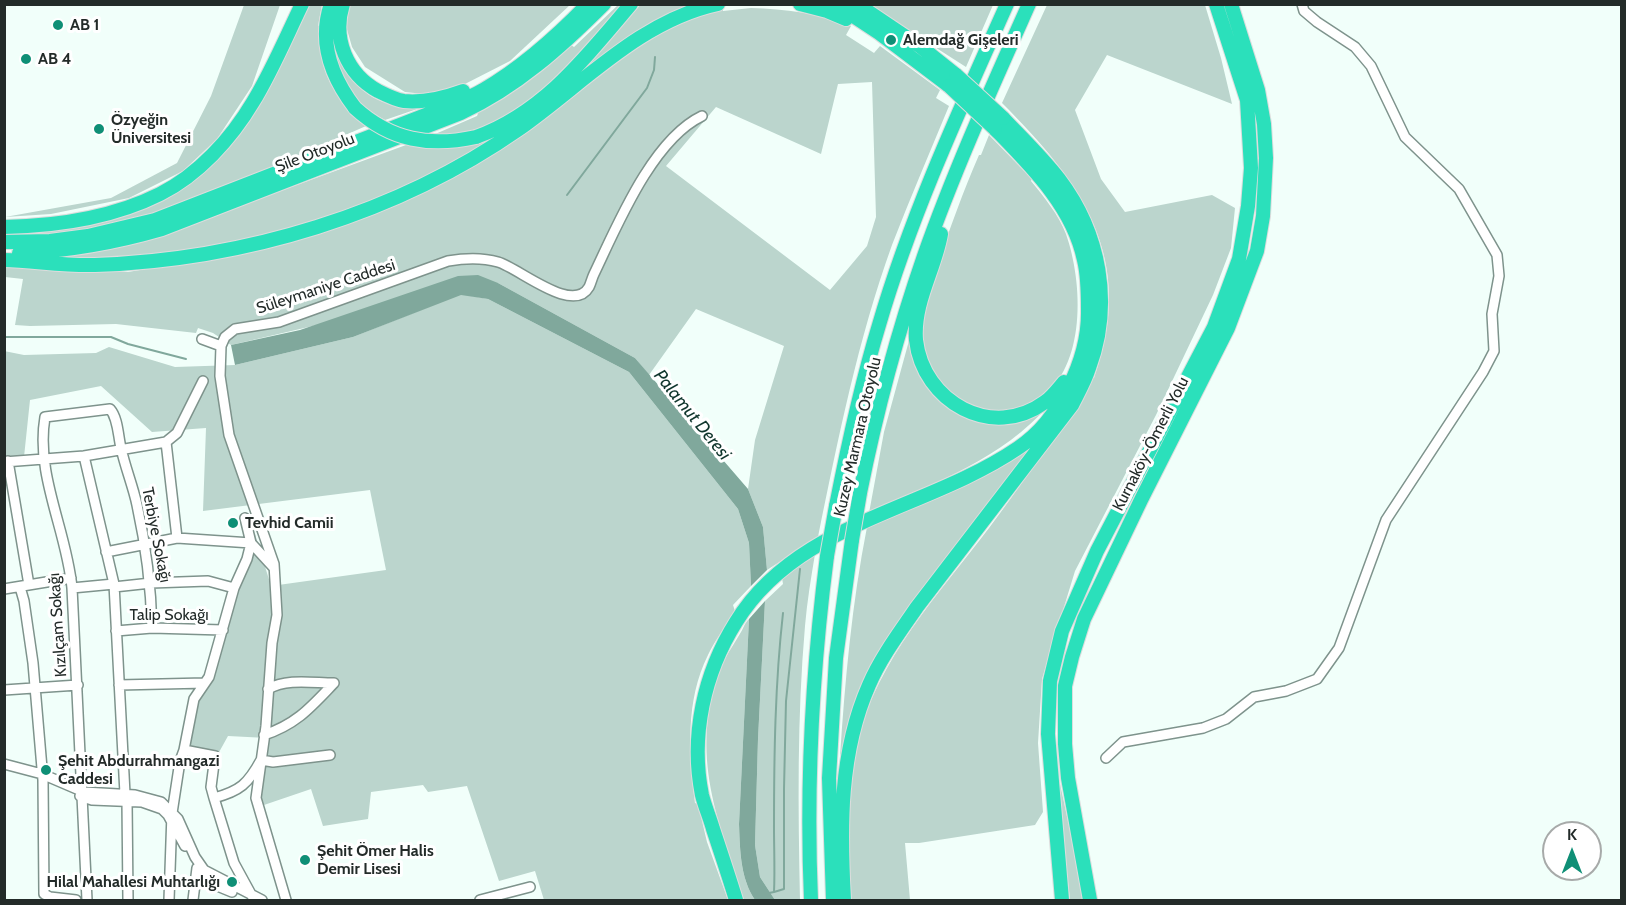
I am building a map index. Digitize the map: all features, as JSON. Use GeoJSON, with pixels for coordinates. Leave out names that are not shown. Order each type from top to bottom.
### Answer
{"type":"FeatureCollection","features":[{"type":"Feature","properties":{"kind":"highway"},"geometry":{"type":"LineString","coordinates":[[4,227],[68,220],[122,209],[161,194],[200,167],[230,135],[253,103],[302,4]]}},
{"type":"Feature","properties":{"kind":"highway"},"geometry":{"type":"LineString","coordinates":[[331,4],[326,25],[328,58],[338,83],[355,108],[375,123],[405,138],[432,142],[476,137],[513,119],[548,95],[583,60],[631,4]]}},
{"type":"Feature","properties":{"kind":"highway"},"geometry":{"type":"LineString","coordinates":[[343,4],[339,33],[348,63],[368,86],[402,101],[425,102],[466,90],[498,75],[551,41]]}},
{"type":"Feature","properties":{"kind":"highway","name":"Şile Otoyolu"},"geometry":{"type":"LineString","coordinates":[[4,242],[50,241],[121,230],[166,216],[408,122],[481,92],[518,68],[551,41],[588,4]]}},
{"type":"Feature","properties":{"kind":"highway","name":"Şile Otoyolu"},"geometry":{"type":"LineString","coordinates":[[4,253],[84,247],[128,239],[162,229],[461,113],[499,93],[525,75],[569,39],[604,4]]}},
{"type":"Feature","properties":{"kind":"highway"},"geometry":{"type":"LineString","coordinates":[[4,260],[92,265],[188,257],[273,239],[358,212],[411,189],[481,154],[544,111],[598,67],[645,35],[683,14],[718,4]]}},
{"type":"Feature","properties":{"kind":"highway"},"geometry":{"type":"LineString","coordinates":[[800,4],[828,11],[879,33]]}},
{"type":"Feature","properties":{"kind":"highway"},"geometry":{"type":"LineString","coordinates":[[835,4],[952,80]]}},
{"type":"Feature","properties":{"kind":"highway"},"geometry":{"type":"LineString","coordinates":[[844,900],[842,813],[846,764],[856,718],[870,683],[917,608],[1072,405],[1089,369],[1097,344],[1102,281],[1094,244],[1077,206],[1059,179],[952,80],[921,47],[857,4]]}},
{"type":"Feature","properties":{"kind":"highway","name":"Kuzey Marmara Otoyolu"},"geometry":{"type":"LineString","coordinates":[[811,900],[808,836],[810,738],[816,642],[826,556],[856,409],[903,252],[929,183],[1007,4]]}},
{"type":"Feature","properties":{"kind":"highway","name":"Kuzey Marmara Otoyolu"},"geometry":{"type":"LineString","coordinates":[[833,900],[829,778],[836,658],[852,540],[879,405],[924,256],[951,183],[1029,4]]}},
{"type":"Feature","properties":{"kind":"highway","name":"Kurnaköy-Ömerli Yolu"},"geometry":{"type":"LineString","coordinates":[[1062,900],[1048,734],[1050,681],[1062,631],[1097,551],[1214,327],[1241,248],[1251,168],[1247,100],[1216,4]]}},
{"type":"Feature","properties":{"kind":"highway","name":"Kurnaköy-Ömerli Yolu"},"geometry":{"type":"LineString","coordinates":[[1090,900],[1068,778],[1065,744],[1065,686],[1072,657],[1084,619],[1228,328],[1257,251],[1263,216],[1266,158],[1264,124],[1258,90],[1231,4]]}},
{"type":"Feature","properties":{"kind":"highway"},"geometry":{"type":"LineString","coordinates":[[736,900],[702,795],[698,730],[702,704],[712,672],[736,620],[780,570],[814,547],[877,516],[946,487],[987,467],[1020,447],[1041,427],[1071,383],[1089,322],[1084,260],[1078,240],[1063,211],[999,123]]}},
{"type":"Feature","properties":{"kind":"highway"},"geometry":{"type":"LineString","coordinates":[[951,183],[940,240],[918,312],[916,337],[924,368],[934,386],[943,396],[975,414],[1000,417],[1025,413],[1045,402],[1055,393],[1070,371],[1085,340]]}},
{"type":"Feature","properties":{"kind":"street"},"geometry":{"type":"LineString","coordinates":[[1106,758],[1123,742],[1203,728],[1226,719],[1254,697],[1286,691],[1317,679],[1339,648],[1386,520],[1483,372],[1494,351],[1492,314],[1499,276],[1497,255],[1460,189],[1405,137],[1371,66],[1355,47],[1304,11],[1302,4]]}},
{"type":"Feature","properties":{"kind":"street","name":"Süleymaniye Caddesi"},"geometry":{"type":"LineString","coordinates":[[220,346],[235,329],[279,322],[448,261],[466,258],[500,262],[559,294],[575,296],[589,289],[625,210],[647,173],[675,137],[689,123],[702,117]]}},
{"type":"Feature","properties":{"kind":"street"},"geometry":{"type":"LineString","coordinates":[[201,339],[220,346],[220,376],[229,435],[264,530],[274,568],[277,615],[260,779],[256,798],[286,900]]}},
{"type":"Feature","properties":{"kind":"street"},"geometry":{"type":"LineString","coordinates":[[76,900],[50,897],[44,894],[42,777],[35,687],[24,586],[6,461],[84,456],[166,442],[177,434],[202,381]]}},
{"type":"Feature","properties":{"kind":"street","name":"Terbiye Sokağı"},"geometry":{"type":"LineString","coordinates":[[43,460],[42,433],[45,417],[110,408],[114,414],[137,505],[151,583],[152,628]]}},
{"type":"Feature","properties":{"kind":"street"},"geometry":{"type":"LineString","coordinates":[[166,442],[177,538]]}},
{"type":"Feature","properties":{"kind":"street"},"geometry":{"type":"LineString","coordinates":[[84,456],[114,586],[126,797],[128,900]]}},
{"type":"Feature","properties":{"kind":"street","name":"Kızılçam Sokağı"},"geometry":{"type":"LineString","coordinates":[[43,460],[71,578],[87,900]]}},
{"type":"Feature","properties":{"kind":"street"},"geometry":{"type":"LineString","coordinates":[[169,900],[172,818],[180,760],[194,699],[209,677],[234,588],[247,559],[251,543],[245,518]]}},
{"type":"Feature","properties":{"kind":"street"},"geometry":{"type":"LineString","coordinates":[[106,552],[177,538],[251,543],[274,568]]}},
{"type":"Feature","properties":{"kind":"street"},"geometry":{"type":"LineString","coordinates":[[4,589],[71,578]]}},
{"type":"Feature","properties":{"kind":"street"},"geometry":{"type":"LineString","coordinates":[[72,588],[208,581],[234,588]]}},
{"type":"Feature","properties":{"kind":"street","name":"Talip Sokağı"},"geometry":{"type":"LineString","coordinates":[[116,631],[152,628],[223,630]]}},
{"type":"Feature","properties":{"kind":"street"},"geometry":{"type":"LineString","coordinates":[[264,735],[285,728],[308,710],[334,683],[286,682],[277,683],[268,689]]}},
{"type":"Feature","properties":{"kind":"street"},"geometry":{"type":"LineString","coordinates":[[119,685],[205,683]]}},
{"type":"Feature","properties":{"kind":"street"},"geometry":{"type":"LineString","coordinates":[[4,690],[78,685]]}},
{"type":"Feature","properties":{"kind":"street"},"geometry":{"type":"LineString","coordinates":[[184,750],[215,756],[211,787],[234,863],[250,898]]}},
{"type":"Feature","properties":{"kind":"street"},"geometry":{"type":"LineString","coordinates":[[261,760],[273,762],[330,755]]}},
{"type":"Feature","properties":{"kind":"street"},"geometry":{"type":"LineString","coordinates":[[214,798],[239,790],[251,777],[261,760]]}},
{"type":"Feature","properties":{"kind":"street"},"geometry":{"type":"LineString","coordinates":[[4,764],[42,777],[82,795],[126,797],[162,809],[184,831],[195,857],[204,870],[250,898]]}},
{"type":"Feature","properties":{"kind":"street"},"geometry":{"type":"LineString","coordinates":[[4,770],[42,777]]}},
{"type":"Feature","properties":{"kind":"street"},"geometry":{"type":"LineString","coordinates":[[172,818],[197,868],[215,885],[262,900]]}},
{"type":"Feature","properties":{"kind":"street"},"geometry":{"type":"LineString","coordinates":[[193,900],[197,868]]}},
{"type":"Feature","properties":{"kind":"street"},"geometry":{"type":"LineString","coordinates":[[480,900],[530,887]]}},
{"type":"Feature","properties":{"kind":"shaded area"},"geometry":{"type":"Polygon","coordinates":[[[641,4],[695,5],[459,161],[403,188],[300,226],[214,246],[101,259],[39,256],[204,219],[406,145],[446,148],[563,87],[586,67],[641,4]]]}},
{"type":"Feature","properties":{"kind":"shaded area"},"geometry":{"type":"Polygon","coordinates":[[[244,5],[280,5],[252,86],[217,139],[183,171],[129,198],[51,214],[5,217],[111,198],[177,163],[211,96],[244,5]]]}},
{"type":"Feature","properties":{"kind":"shaded area"},"geometry":{"type":"Polygon","coordinates":[[[308,5],[322,5],[318,26],[320,26],[322,57],[330,82],[345,104],[366,126],[341,137],[322,149],[166,209],[85,230],[45,236],[5,236],[4,232],[115,215],[212,163],[308,5]]]}},
{"type":"Feature","properties":{"kind":"shaded area"},"geometry":{"type":"Polygon","coordinates":[[[348,5],[570,5],[510,61],[461,86],[424,94],[405,92],[365,67],[352,47],[346,26],[348,5]]]}},
{"type":"Feature","properties":{"kind":"shaded area"},"geometry":{"type":"Polygon","coordinates":[[[618,5],[624,5],[563,72],[517,110],[491,124],[463,133],[433,135],[477,116],[479,111],[521,86],[571,45],[574,47],[618,5]]]}},
{"type":"Feature","properties":{"kind":"shaded area"},"geometry":{"type":"Polygon","coordinates":[[[869,5],[993,5],[966,67],[869,5]]]}},
{"type":"Feature","properties":{"kind":"shaded area"},"geometry":{"type":"Polygon","coordinates":[[[1047,5],[1205,5],[1232,104],[1107,55],[1075,110],[1101,179],[1125,212],[1212,195],[1235,208],[1231,248],[1213,295],[1156,415],[1075,571],[1042,679],[1038,743],[1043,812],[1035,825],[919,843],[905,843],[910,900],[850,900],[848,821],[850,781],[857,742],[879,683],[930,603],[1071,418],[1094,378],[1106,335],[1109,296],[1105,260],[1094,226],[1078,194],[1057,163],[1002,103],[1047,5]]]}},
{"type":"Feature","properties":{"kind":"shaded area"},"geometry":{"type":"Polygon","coordinates":[[[751,8],[789,11],[827,18],[851,26],[846,35],[874,53],[880,46],[940,90],[936,98],[949,106],[892,245],[869,316],[841,426],[818,537],[767,570],[763,527],[748,489],[755,440],[784,346],[696,309],[649,375],[635,358],[498,283],[231,345],[213,333],[198,328],[196,333],[116,324],[15,325],[23,279],[5,277],[5,263],[128,272],[217,257],[394,203],[471,167],[508,144],[628,53],[673,25],[723,9],[723,11],[751,8]],[[872,82],[838,84],[821,154],[716,107],[666,166],[830,290],[867,246],[876,217],[872,82]]]}},
{"type":"Feature","properties":{"kind":"shaded area"},"geometry":{"type":"Polygon","coordinates":[[[333,45],[354,81],[377,100],[392,104],[426,106],[385,120],[363,105],[349,90],[340,71],[333,45]]]}},
{"type":"Feature","properties":{"kind":"shaded area"},"geometry":{"type":"Polygon","coordinates":[[[989,135],[1032,179],[1031,181],[1059,220],[1072,254],[1078,299],[1073,345],[1066,367],[1055,385],[1039,400],[1021,409],[1001,411],[982,409],[963,401],[947,390],[934,375],[925,357],[922,337],[924,310],[937,266],[979,155],[989,135]]]}},
{"type":"Feature","properties":{"kind":"shaded area"},"geometry":{"type":"Polygon","coordinates":[[[478,275],[498,283],[635,358],[748,489],[763,527],[767,570],[751,586],[749,543],[738,509],[629,372],[488,299],[461,295],[353,337],[235,365],[231,345],[300,330],[458,276],[478,275]]]}},
{"type":"Feature","properties":{"kind":"shaded area"},"geometry":{"type":"Polygon","coordinates":[[[461,294],[488,299],[629,372],[738,509],[749,543],[751,586],[733,605],[735,611],[717,638],[701,673],[692,709],[690,746],[695,803],[698,804],[707,842],[728,900],[544,900],[535,871],[499,881],[467,786],[428,792],[423,785],[371,792],[368,819],[323,826],[311,789],[261,806],[267,738],[228,736],[218,754],[188,747],[201,693],[214,677],[255,534],[271,586],[386,570],[370,490],[203,511],[206,428],[152,432],[101,386],[30,400],[24,457],[5,458],[4,351],[24,355],[96,353],[109,347],[175,367],[235,365],[353,337],[461,294]]]}},
{"type":"Feature","properties":{"kind":"shaded area"},"geometry":{"type":"Polygon","coordinates":[[[913,326],[918,363],[975,418],[1051,403],[1011,440],[989,455],[869,513],[884,432],[913,326]]]}},
{"type":"Feature","properties":{"kind":"shaded area"},"geometry":{"type":"Polygon","coordinates":[[[1042,436],[986,508],[849,724],[840,757],[850,642],[867,527],[974,481],[1016,456],[1042,436]]]}},
{"type":"Feature","properties":{"kind":"shaded area"},"geometry":{"type":"Polygon","coordinates":[[[815,554],[802,660],[799,729],[800,900],[775,900],[760,877],[755,845],[765,601],[783,584],[782,578],[815,554]]]}},
{"type":"Feature","properties":{"kind":"shaded area"},"geometry":{"type":"Polygon","coordinates":[[[765,601],[755,845],[760,877],[775,900],[755,900],[744,873],[739,824],[749,619],[765,601]]]}},
{"type":"Feature","properties":{"kind":"shaded area"},"geometry":{"type":"Polygon","coordinates":[[[749,619],[739,824],[744,873],[755,900],[744,900],[733,868],[715,809],[707,752],[707,723],[713,691],[723,658],[725,659],[749,619]]]}},
{"type":"Feature","properties":{"kind":"shaded area"},"geometry":{"type":"Polygon","coordinates":[[[1054,756],[1085,900],[1070,900],[1054,756]]]}},
{"type":"Feature","properties":{"kind":"waterway"},"geometry":{"type":"LineString","coordinates":[[567,195],[647,88],[654,70],[655,57]]}},
{"type":"Feature","properties":{"kind":"waterway","name":"Palamut Deresi"},"geometry":{"type":"LineString","coordinates":[[4,337],[111,337],[128,344],[186,359]]}},
{"type":"Feature","properties":{"kind":"waterway"},"geometry":{"type":"LineString","coordinates":[[774,892],[784,889],[786,701],[800,569]]}},
{"type":"Feature","properties":{"kind":"waterway"},"geometry":{"type":"LineString","coordinates":[[769,893],[774,892],[774,774],[778,666],[783,613]]}},
{"type":"Feature","properties":{"kind":"place","name":"AB 1"},"geometry":{"type":"Point","coordinates":[58,25]}},
{"type":"Feature","properties":{"kind":"place","name":"Alemdağ Gişeleri"},"geometry":{"type":"Point","coordinates":[891,40]}},
{"type":"Feature","properties":{"kind":"place","name":"AB 4"},"geometry":{"type":"Point","coordinates":[26,59]}},
{"type":"Feature","properties":{"kind":"place","name":"Özyeğin Üniversitesi"},"geometry":{"type":"Point","coordinates":[99,129]}},
{"type":"Feature","properties":{"kind":"place","name":"Tevhid Camii"},"geometry":{"type":"Point","coordinates":[233,523]}},
{"type":"Feature","properties":{"kind":"place","name":"Şehit Abdurrahmangazi Caddesi"},"geometry":{"type":"Point","coordinates":[46,770]}},
{"type":"Feature","properties":{"kind":"place","name":"Şehit Ömer Halis Demir Lisesi"},"geometry":{"type":"Point","coordinates":[305,860]}},
{"type":"Feature","properties":{"kind":"place","name":"Hilal Mahallesi Muhtarlığı"},"geometry":{"type":"Point","coordinates":[232,882]}}]}
